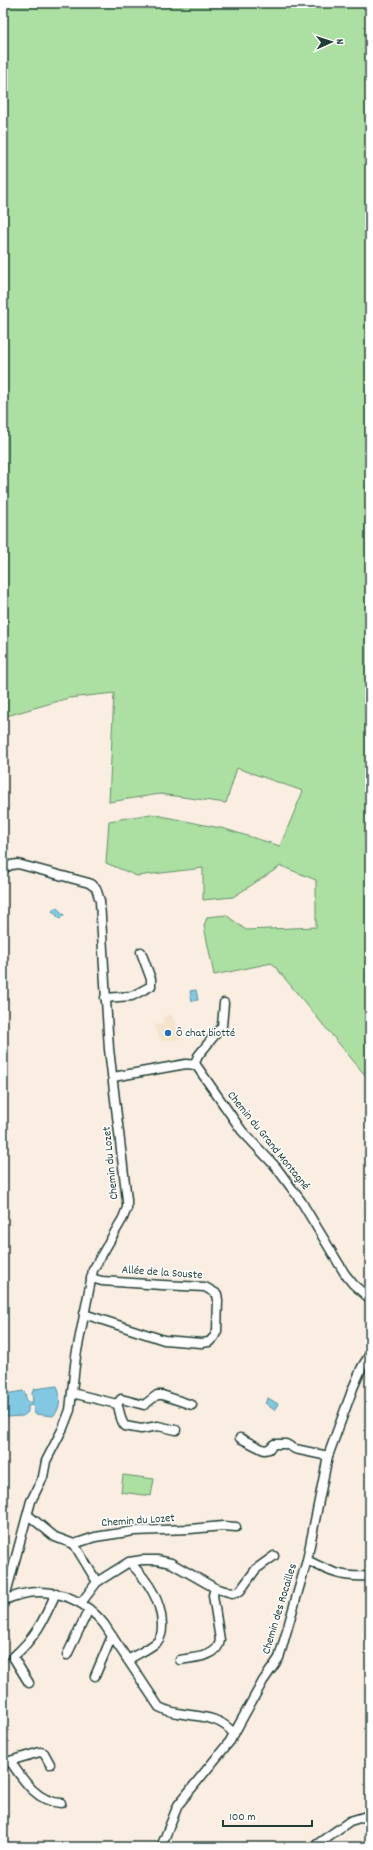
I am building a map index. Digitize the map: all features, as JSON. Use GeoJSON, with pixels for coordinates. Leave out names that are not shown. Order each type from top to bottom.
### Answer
{"type":"FeatureCollection","features":[{"type":"Feature","properties":{"kind":"street","name":"Chemin du Lozet"},"geometry":{"type":"LineString","coordinates":[[3,869],[11,865],[18,864],[76,879],[96,888],[100,901],[105,998],[125,1173],[127,1208],[123,1218],[96,1262],[91,1278],[76,1356],[70,1410],[63,1428],[46,1461],[43,1478],[31,1501],[4,1601]]}},
{"type":"Feature","properties":{"kind":"street"},"geometry":{"type":"LineString","coordinates":[[105,998],[132,996],[151,986],[151,979],[141,952]]}},
{"type":"Feature","properties":{"kind":"street"},"geometry":{"type":"LineString","coordinates":[[113,1077],[186,1064],[194,1065],[198,1056],[222,1026],[224,1003]]}},
{"type":"Feature","properties":{"kind":"street","name":"Chemin du Grand Montagné"},"geometry":{"type":"LineString","coordinates":[[194,1065],[200,1069],[216,1096],[242,1131],[276,1167],[289,1184],[311,1216],[345,1274],[353,1284],[370,1298]]}},
{"type":"Feature","properties":{"kind":"street","name":"Allée de la Souste"},"geometry":{"type":"LineString","coordinates":[[84,1314],[164,1340],[209,1342],[217,1331],[217,1294],[205,1287],[162,1286],[102,1281],[91,1278]]}},
{"type":"Feature","properties":{"kind":"street","name":"Chemin des Rocailles"},"geometry":{"type":"LineString","coordinates":[[161,1847],[178,1805],[230,1741],[263,1681],[279,1658],[307,1560],[328,1456],[353,1388],[362,1367],[370,1354]]}},
{"type":"Feature","properties":{"kind":"street"},"geometry":{"type":"LineString","coordinates":[[72,1392],[117,1404],[120,1408],[120,1420],[125,1426],[141,1429],[158,1426],[176,1430]]}},
{"type":"Feature","properties":{"kind":"street"},"geometry":{"type":"LineString","coordinates":[[117,1404],[121,1399],[144,1405],[157,1395],[162,1395],[192,1405]]}},
{"type":"Feature","properties":{"kind":"street"},"geometry":{"type":"LineString","coordinates":[[240,1438],[264,1450],[269,1449],[274,1444],[286,1444],[295,1449],[328,1456]]}},
{"type":"Feature","properties":{"kind":"street"},"geometry":{"type":"LineString","coordinates":[[28,1515],[55,1537],[74,1544],[97,1582]]}},
{"type":"Feature","properties":{"kind":"street","name":"Chemin du Lozet"},"geometry":{"type":"LineString","coordinates":[[74,1544],[94,1537],[128,1532],[236,1526]]}},
{"type":"Feature","properties":{"kind":"street"},"geometry":{"type":"LineString","coordinates":[[81,1603],[97,1582],[129,1562],[142,1560],[171,1562],[215,1588],[230,1593],[240,1591],[256,1569],[274,1556]]}},
{"type":"Feature","properties":{"kind":"street"},"geometry":{"type":"LineString","coordinates":[[307,1560],[334,1574],[345,1576],[370,1576]]}},
{"type":"Feature","properties":{"kind":"street"},"geometry":{"type":"LineString","coordinates":[[128,1660],[157,1642],[162,1634],[162,1618],[157,1600],[147,1582],[129,1562]]}},
{"type":"Feature","properties":{"kind":"street"},"geometry":{"type":"LineString","coordinates":[[180,1660],[209,1654],[215,1651],[219,1646],[220,1640],[213,1595],[215,1588]]}},
{"type":"Feature","properties":{"kind":"street"},"geometry":{"type":"LineString","coordinates":[[4,1601],[35,1592],[56,1593],[69,1596],[81,1603],[97,1616],[160,1707],[171,1712],[201,1716],[229,1727],[234,1734]]}},
{"type":"Feature","properties":{"kind":"street"},"geometry":{"type":"LineString","coordinates":[[29,1683],[13,1657],[29,1643],[40,1627],[56,1593]]}},
{"type":"Feature","properties":{"kind":"street"},"geometry":{"type":"LineString","coordinates":[[67,1655],[89,1609]]}},
{"type":"Feature","properties":{"kind":"street"},"geometry":{"type":"LineString","coordinates":[[95,1676],[112,1636]]}},
{"type":"Feature","properties":{"kind":"street"},"geometry":{"type":"LineString","coordinates":[[50,1764],[44,1753],[40,1752],[7,1762],[39,1796],[47,1800],[61,1803]]}},
{"type":"Feature","properties":{"kind":"street"},"geometry":{"type":"LineString","coordinates":[[313,1847],[350,1821],[368,1815],[370,1824]]}},
{"type":"Feature","properties":{"kind":"shaded area","name":"Ô chat biotté"},"geometry":{"type":"Polygon","coordinates":[[[171,1014],[182,1039],[161,1041],[154,1026],[164,1022],[162,1018],[171,1014]]]}},
{"type":"Feature","properties":{"kind":"green space"},"geometry":{"type":"Polygon","coordinates":[[[3,3],[370,3],[370,1081],[272,963],[214,975],[204,926],[207,917],[226,915],[246,930],[316,927],[316,880],[281,866],[233,897],[203,900],[203,868],[137,876],[106,863],[109,821],[151,814],[225,829],[280,846],[303,791],[237,768],[226,803],[160,794],[109,802],[114,693],[69,698],[3,717],[3,3]]]}},
{"type":"Feature","properties":{"kind":"green space"},"geometry":{"type":"Polygon","coordinates":[[[123,1475],[154,1479],[151,1496],[121,1492],[123,1475]]]}},
{"type":"Feature","properties":{"kind":"water"},"geometry":{"type":"Polygon","coordinates":[[[56,907],[64,915],[60,919],[52,911],[56,907]]]}},
{"type":"Feature","properties":{"kind":"water"},"geometry":{"type":"Polygon","coordinates":[[[196,990],[198,1000],[192,1001],[190,991],[196,990]]]}},
{"type":"Feature","properties":{"kind":"water"},"geometry":{"type":"Polygon","coordinates":[[[57,1386],[60,1402],[58,1410],[53,1416],[35,1414],[33,1405],[28,1406],[28,1412],[23,1416],[3,1416],[3,1396],[5,1394],[23,1391],[27,1402],[33,1402],[32,1393],[34,1389],[57,1386]]]}},
{"type":"Feature","properties":{"kind":"water"},"geometry":{"type":"Polygon","coordinates":[[[268,1398],[278,1404],[274,1410],[265,1403],[268,1398]]]}},
{"type":"Feature","properties":{"kind":"place","name":"Ô chat biotté"},"geometry":{"type":"Point","coordinates":[168,1033]}}]}
